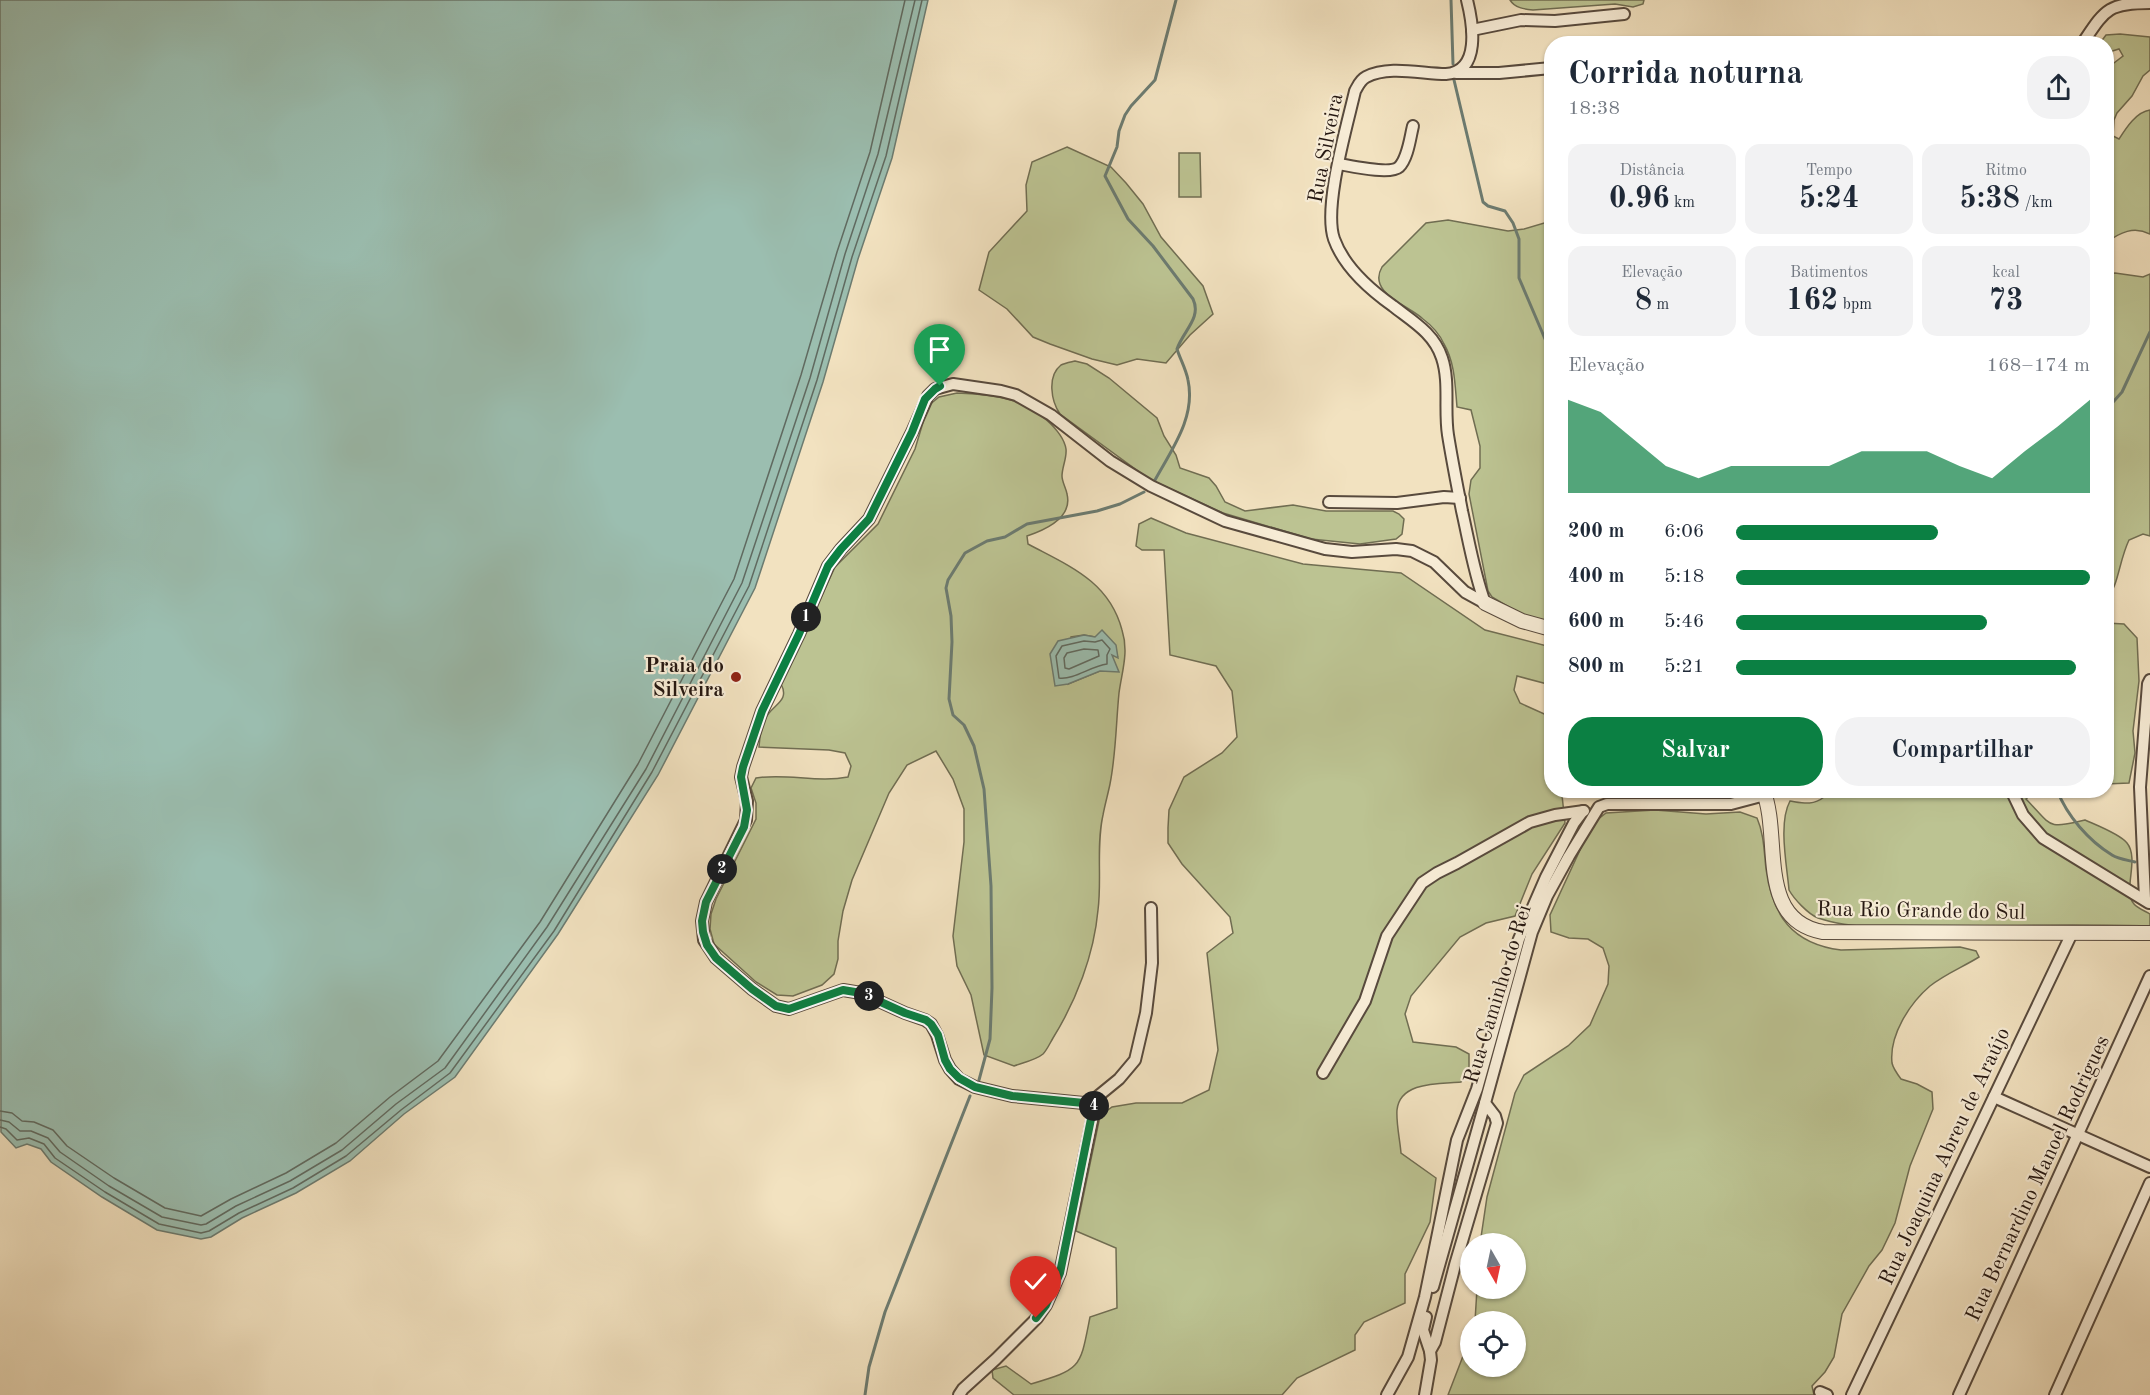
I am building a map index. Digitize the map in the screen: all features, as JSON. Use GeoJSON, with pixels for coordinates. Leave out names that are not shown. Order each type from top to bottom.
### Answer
{"type":"FeatureCollection","features":[{"type":"Feature","properties":{"kind":"street"},"geometry":{"type":"LineString","coordinates":[[1456,74],[1462,70],[1470,57],[1472,30],[1467,0]]}},
{"type":"Feature","properties":{"kind":"street"},"geometry":{"type":"LineString","coordinates":[[2087,36],[2099,18],[2113,7],[2129,3],[2150,3]]}},
{"type":"Feature","properties":{"kind":"street"},"geometry":{"type":"LineString","coordinates":[[1472,30],[1521,20],[1554,21],[1624,14]]}},
{"type":"Feature","properties":{"kind":"street"},"geometry":{"type":"LineString","coordinates":[[1456,74],[1544,69]]}},
{"type":"Feature","properties":{"kind":"street","name":"Rua Silveira"},"geometry":{"type":"LineString","coordinates":[[1456,74],[1389,71],[1366,77],[1360,81],[1354,91],[1338,164],[1331,210],[1334,238],[1355,274],[1383,300],[1429,334],[1441,354],[1448,433],[1474,572],[1485,603]]}},
{"type":"Feature","properties":{"kind":"street"},"geometry":{"type":"LineString","coordinates":[[1338,164],[1391,171],[1399,168],[1404,160],[1413,126]]}},
{"type":"Feature","properties":{"kind":"street"},"geometry":{"type":"LineString","coordinates":[[1094,1104],[1012,1096],[975,1087],[959,1078],[950,1069],[938,1035],[931,1024],[861,993],[843,990],[789,1009],[776,1006],[716,958],[707,945],[703,932],[702,921],[706,902],[744,827],[747,810],[741,777],[762,711],[828,566],[869,519],[928,396],[935,389],[953,384],[1016,395],[1051,415],[1110,461],[1151,486],[1225,521],[1325,549],[1352,552],[1396,549],[1412,551],[1434,562],[1465,591],[1485,603],[1522,621],[1544,627]]}},
{"type":"Feature","properties":{"kind":"street"},"geometry":{"type":"LineString","coordinates":[[1329,502],[1397,503],[1444,497],[1460,498]]}},
{"type":"Feature","properties":{"kind":"street"},"geometry":{"type":"LineString","coordinates":[[2147,901],[2145,787],[2148,684],[2150,680]]}},
{"type":"Feature","properties":{"kind":"street"},"geometry":{"type":"LineString","coordinates":[[1323,1073],[1365,1001],[1387,936],[1422,883],[1437,873],[1530,822],[1555,815],[1615,803],[1731,804],[1749,798]]}},
{"type":"Feature","properties":{"kind":"street","name":"Rua Rio Grande do Sul"},"geometry":{"type":"LineString","coordinates":[[1765,798],[1770,823],[1774,873],[1781,900],[1797,923],[1808,930],[1822,932],[2150,933]]}},
{"type":"Feature","properties":{"kind":"street"},"geometry":{"type":"LineString","coordinates":[[2015,798],[2023,814],[2043,838],[2147,901]]}},
{"type":"Feature","properties":{"kind":"street","name":"Rua Caminho do Rei"},"geometry":{"type":"LineString","coordinates":[[1425,1395],[1431,1360],[1430,1351],[1435,1342],[1497,1123],[1495,1116],[1485,1103],[1532,932],[1547,896],[1599,807]]}},
{"type":"Feature","properties":{"kind":"street"},"geometry":{"type":"LineString","coordinates":[[1387,1395],[1408,1357],[1425,1297],[1457,1140],[1477,1089],[1496,1028],[1519,939],[1546,877],[1574,823],[1583,811]]}},
{"type":"Feature","properties":{"kind":"street"},"geometry":{"type":"LineString","coordinates":[[959,1395],[1036,1318],[1052,1294],[1060,1273],[1094,1104],[1097,1096],[1124,1074],[1135,1060],[1146,1013],[1152,963],[1151,908]]}},
{"type":"Feature","properties":{"kind":"street","name":"Rua Joaquina Abreu de Araújo"},"geometry":{"type":"LineString","coordinates":[[1852,1395],[2072,933]]}},
{"type":"Feature","properties":{"kind":"street","name":"Rua Bernardino Manoel Rodrigues"},"geometry":{"type":"LineString","coordinates":[[1959,1395],[2150,976]]}},
{"type":"Feature","properties":{"kind":"street"},"geometry":{"type":"LineString","coordinates":[[1994,1097],[2150,1167]]}},
{"type":"Feature","properties":{"kind":"street"},"geometry":{"type":"LineString","coordinates":[[1430,1351],[1423,1330],[1426,1315],[1485,1103]]}},
{"type":"Feature","properties":{"kind":"street"},"geometry":{"type":"LineString","coordinates":[[2055,1395],[2150,1183]]}},
{"type":"Feature","properties":{"kind":"green space"},"geometry":{"type":"Polygon","coordinates":[[[1510,0],[1644,0],[1643,4],[1633,7],[1615,4],[1533,10],[1523,9],[1510,0]]]}},
{"type":"Feature","properties":{"kind":"green space"},"geometry":{"type":"Polygon","coordinates":[[[2106,35],[2150,37],[2150,70],[2143,76],[2132,96],[2114,120],[2114,63],[2123,56],[2119,49],[2114,51],[2114,36],[2106,35]]]}},
{"type":"Feature","properties":{"kind":"green space"},"geometry":{"type":"Polygon","coordinates":[[[2150,110],[2150,234],[2133,230],[2114,238],[2114,136],[2119,139],[2136,117],[2150,110]]]}},
{"type":"Feature","properties":{"kind":"green space"},"geometry":{"type":"Polygon","coordinates":[[[1067,147],[1111,167],[1143,204],[1161,237],[1203,286],[1213,314],[1190,335],[1166,363],[1137,359],[1117,365],[1050,344],[1033,337],[1007,309],[979,290],[989,252],[1027,211],[1026,185],[1032,162],[1067,147]]]}},
{"type":"Feature","properties":{"kind":"green space"},"geometry":{"type":"Polygon","coordinates":[[[1179,153],[1200,153],[1201,197],[1179,197],[1179,153]]]}},
{"type":"Feature","properties":{"kind":"green space"},"geometry":{"type":"Polygon","coordinates":[[[1448,220],[1508,231],[1544,223],[1544,623],[1531,620],[1492,597],[1488,591],[1469,494],[1471,480],[1480,468],[1480,446],[1471,410],[1457,407],[1454,374],[1448,351],[1438,334],[1423,319],[1391,298],[1380,284],[1379,276],[1382,267],[1426,223],[1448,220]]]}},
{"type":"Feature","properties":{"kind":"green space"},"geometry":{"type":"Polygon","coordinates":[[[2114,273],[2143,277],[2150,274],[2150,536],[2143,534],[2129,540],[2114,588],[2114,273]]]}},
{"type":"Feature","properties":{"kind":"green space"},"geometry":{"type":"Polygon","coordinates":[[[1075,361],[1087,364],[1109,378],[1157,418],[1180,468],[1209,478],[1225,502],[1245,511],[1293,505],[1326,511],[1393,511],[1404,519],[1402,534],[1396,539],[1360,544],[1311,539],[1223,513],[1149,479],[1060,414],[1054,402],[1052,382],[1061,365],[1075,361]]]}},
{"type":"Feature","properties":{"kind":"green space"},"geometry":{"type":"Polygon","coordinates":[[[957,393],[988,395],[1010,400],[1039,414],[1054,427],[1066,449],[1062,476],[1068,502],[1066,510],[1056,522],[1027,536],[1028,544],[1072,568],[1097,587],[1108,599],[1116,613],[1125,646],[1114,761],[1101,827],[1099,898],[1093,944],[1076,993],[1047,1048],[1037,1058],[1014,1066],[984,1055],[971,995],[957,966],[953,936],[964,842],[964,809],[953,779],[936,751],[907,765],[889,793],[852,880],[843,911],[838,941],[838,959],[834,974],[822,985],[793,996],[777,995],[756,982],[714,944],[710,929],[711,914],[716,899],[756,819],[756,803],[751,788],[756,778],[836,779],[848,777],[851,766],[845,753],[829,750],[759,747],[761,729],[766,717],[783,697],[781,684],[835,567],[878,524],[915,449],[928,406],[939,397],[957,393]],[[1084,635],[1071,637],[1068,684],[1100,671],[1111,654],[1118,657],[1095,637],[1084,635]]]}},
{"type":"Feature","properties":{"kind":"green space"},"geometry":{"type":"Polygon","coordinates":[[[1151,518],[1186,533],[1303,564],[1401,573],[1485,630],[1544,645],[1544,683],[1517,676],[1514,690],[1520,703],[1544,714],[1544,798],[1562,798],[1565,823],[1532,874],[1515,916],[1486,923],[1460,937],[1411,996],[1405,1014],[1413,1042],[1456,1047],[1469,1054],[1469,1069],[1461,1082],[1432,1084],[1413,1089],[1405,1094],[1397,1110],[1401,1153],[1436,1178],[1430,1222],[1405,1274],[1405,1303],[1364,1322],[1355,1335],[1355,1350],[1297,1378],[1282,1395],[1014,1395],[993,1378],[992,1370],[1006,1366],[1031,1384],[1069,1370],[1076,1364],[1084,1347],[1090,1317],[1117,1308],[1116,1248],[1076,1231],[1100,1116],[1112,1107],[1136,1103],[1182,1103],[1209,1090],[1218,1050],[1207,953],[1233,933],[1230,917],[1182,864],[1168,843],[1168,828],[1169,810],[1184,777],[1222,753],[1237,737],[1232,691],[1216,666],[1170,655],[1164,550],[1142,550],[1136,546],[1139,524],[1151,518]]]}},
{"type":"Feature","properties":{"kind":"green space"},"geometry":{"type":"Polygon","coordinates":[[[2114,623],[2124,624],[2137,638],[2139,681],[2133,731],[2135,753],[2129,783],[2114,784],[2114,623]]]}},
{"type":"Feature","properties":{"kind":"green space"},"geometry":{"type":"Polygon","coordinates":[[[1822,798],[2027,798],[2051,823],[2056,825],[2085,820],[2114,833],[2127,843],[2132,858],[2131,899],[2135,905],[2150,914],[2150,926],[1890,928],[1852,925],[1818,918],[1802,906],[1789,890],[1784,832],[1786,810],[1790,801],[1816,802],[1822,798]]]}},
{"type":"Feature","properties":{"kind":"green space"},"geometry":{"type":"Polygon","coordinates":[[[1655,810],[1706,814],[1740,812],[1757,818],[1773,900],[1779,913],[1797,934],[1824,947],[1841,950],[1960,947],[1976,951],[1979,957],[1930,986],[1908,1010],[1897,1031],[1892,1063],[1901,1079],[1932,1092],[1933,1109],[1910,1166],[1895,1223],[1882,1250],[1869,1266],[1842,1314],[1834,1357],[1825,1372],[1812,1386],[1814,1395],[1448,1395],[1460,1364],[1460,1377],[1526,1377],[1526,1311],[1476,1311],[1476,1299],[1526,1299],[1526,1233],[1482,1233],[1487,1197],[1515,1093],[1524,1075],[1568,1046],[1590,1025],[1608,984],[1609,966],[1603,948],[1588,939],[1569,938],[1551,932],[1550,915],[1592,824],[1606,813],[1655,810]]]}},
{"type":"Feature","properties":{"kind":"water"},"geometry":{"type":"Polygon","coordinates":[[[0,0],[928,0],[892,158],[858,259],[823,382],[755,588],[658,775],[558,934],[455,1077],[404,1114],[350,1161],[296,1193],[242,1218],[211,1237],[201,1239],[157,1230],[102,1197],[51,1162],[41,1149],[27,1144],[16,1148],[1,1132],[0,0]]]}},
{"type":"Feature","properties":{"kind":"water"},"geometry":{"type":"Polygon","coordinates":[[[1102,630],[1116,645],[1118,658],[1112,655],[1119,672],[1100,671],[1068,684],[1055,686],[1050,654],[1058,641],[1084,635],[1095,637],[1102,630]]]}},
{"type":"Feature","properties":{"kind":"waterway"},"geometry":{"type":"LineString","coordinates":[[1155,480],[1181,432],[1189,407],[1188,380],[1177,349],[1191,324],[1195,306],[1193,299],[1153,246],[1128,219],[1105,176],[1117,147],[1119,131],[1125,115],[1155,80],[1176,0]]}},
{"type":"Feature","properties":{"kind":"waterway"},"geometry":{"type":"LineString","coordinates":[[1451,0],[1453,64]]}},
{"type":"Feature","properties":{"kind":"waterway"},"geometry":{"type":"LineString","coordinates":[[1454,80],[1483,202],[1488,206],[1505,211],[1513,223],[1519,239],[1519,278],[1544,337]]}},
{"type":"Feature","properties":{"kind":"waterway"},"geometry":{"type":"LineString","coordinates":[[2114,401],[2122,392],[2150,332]]}},
{"type":"Feature","properties":{"kind":"waterway"},"geometry":{"type":"LineString","coordinates":[[979,1080],[990,1039],[991,886],[984,789],[974,746],[964,725],[953,715],[949,699],[952,642],[951,616],[946,588],[948,580],[965,553],[987,541],[1005,537],[1027,524],[1097,511],[1120,504],[1144,492]]}},
{"type":"Feature","properties":{"kind":"waterway"},"geometry":{"type":"LineString","coordinates":[[2060,798],[2073,818],[2095,843],[2114,856],[2135,862]]}},
{"type":"Feature","properties":{"kind":"waterway"},"geometry":{"type":"LineString","coordinates":[[865,1395],[869,1367],[885,1312],[970,1096]]}},
{"type":"Feature","properties":{"kind":"place","name":"Praia do Silveira"},"geometry":{"type":"Point","coordinates":[736,677]}},
{"type":"Feature","properties":{"kind":"route"},"geometry":{"type":"LineString","coordinates":[[940,386],[925,399],[912,432],[869,519],[834,556],[828,566],[762,711],[741,777],[747,801],[746,820],[706,902],[702,928],[704,940],[716,958],[767,1001],[782,1009],[799,1006],[843,990],[861,993],[931,1024],[938,1035],[950,1069],[959,1078],[975,1087],[1012,1096],[1094,1104],[1060,1273],[1052,1294],[1036,1318]]}}]}
